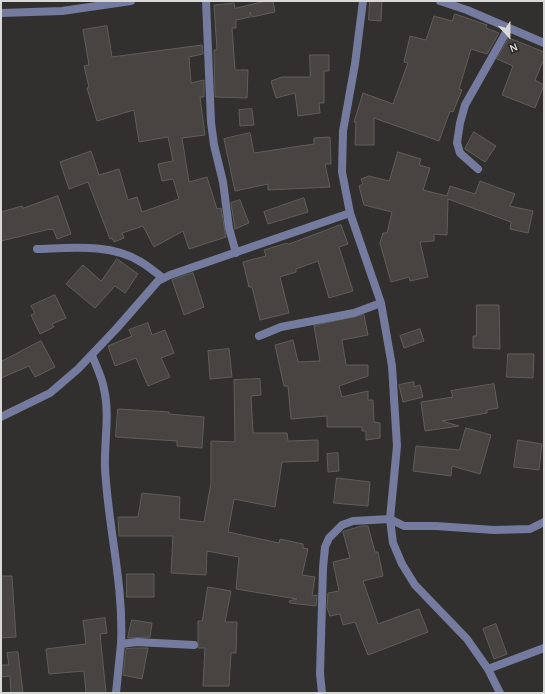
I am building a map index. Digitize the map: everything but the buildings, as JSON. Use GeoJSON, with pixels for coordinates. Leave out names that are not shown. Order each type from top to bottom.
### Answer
{"type":"FeatureCollection","features":[{"type":"Feature","properties":{"kind":"street"},"geometry":{"type":"LineString","coordinates":[[1,13],[62,11],[131,1]]}},
{"type":"Feature","properties":{"kind":"street"},"geometry":{"type":"LineString","coordinates":[[206,1],[211,122],[214,145],[223,182],[229,228],[236,252]]}},
{"type":"Feature","properties":{"kind":"street"},"geometry":{"type":"LineString","coordinates":[[363,1],[355,64],[343,132],[342,172],[350,213],[381,303],[392,366],[397,446],[390,519],[393,543],[402,564],[415,585],[467,639],[488,669],[500,693]]}},
{"type":"Feature","properties":{"kind":"street"},"geometry":{"type":"LineString","coordinates":[[440,1],[467,10],[508,29],[544,43]]}},
{"type":"Feature","properties":{"kind":"street"},"geometry":{"type":"LineString","coordinates":[[466,1],[467,10]]}},
{"type":"Feature","properties":{"kind":"street"},"geometry":{"type":"LineString","coordinates":[[478,169],[460,153],[457,143],[460,123],[465,105],[508,29]]}},
{"type":"Feature","properties":{"kind":"street"},"geometry":{"type":"LineString","coordinates":[[1,417],[50,393],[78,369],[117,328],[147,291],[163,278],[350,213]]}},
{"type":"Feature","properties":{"kind":"street"},"geometry":{"type":"LineString","coordinates":[[37,249],[87,248],[116,252],[140,261],[163,278]]}},
{"type":"Feature","properties":{"kind":"street"},"geometry":{"type":"LineString","coordinates":[[259,336],[281,327],[354,313],[381,303]]}},
{"type":"Feature","properties":{"kind":"street"},"geometry":{"type":"LineString","coordinates":[[92,354],[104,388],[106,402],[105,468],[118,573],[122,622],[116,693]]}},
{"type":"Feature","properties":{"kind":"street"},"geometry":{"type":"LineString","coordinates":[[322,693],[321,666],[323,568],[325,547],[329,538],[342,524],[353,521],[390,519],[404,526],[494,530],[530,528],[544,522]]}},
{"type":"Feature","properties":{"kind":"street"},"geometry":{"type":"LineString","coordinates":[[121,644],[137,642],[194,645]]}},
{"type":"Feature","properties":{"kind":"street"},"geometry":{"type":"LineString","coordinates":[[488,669],[544,648]]}}]}
